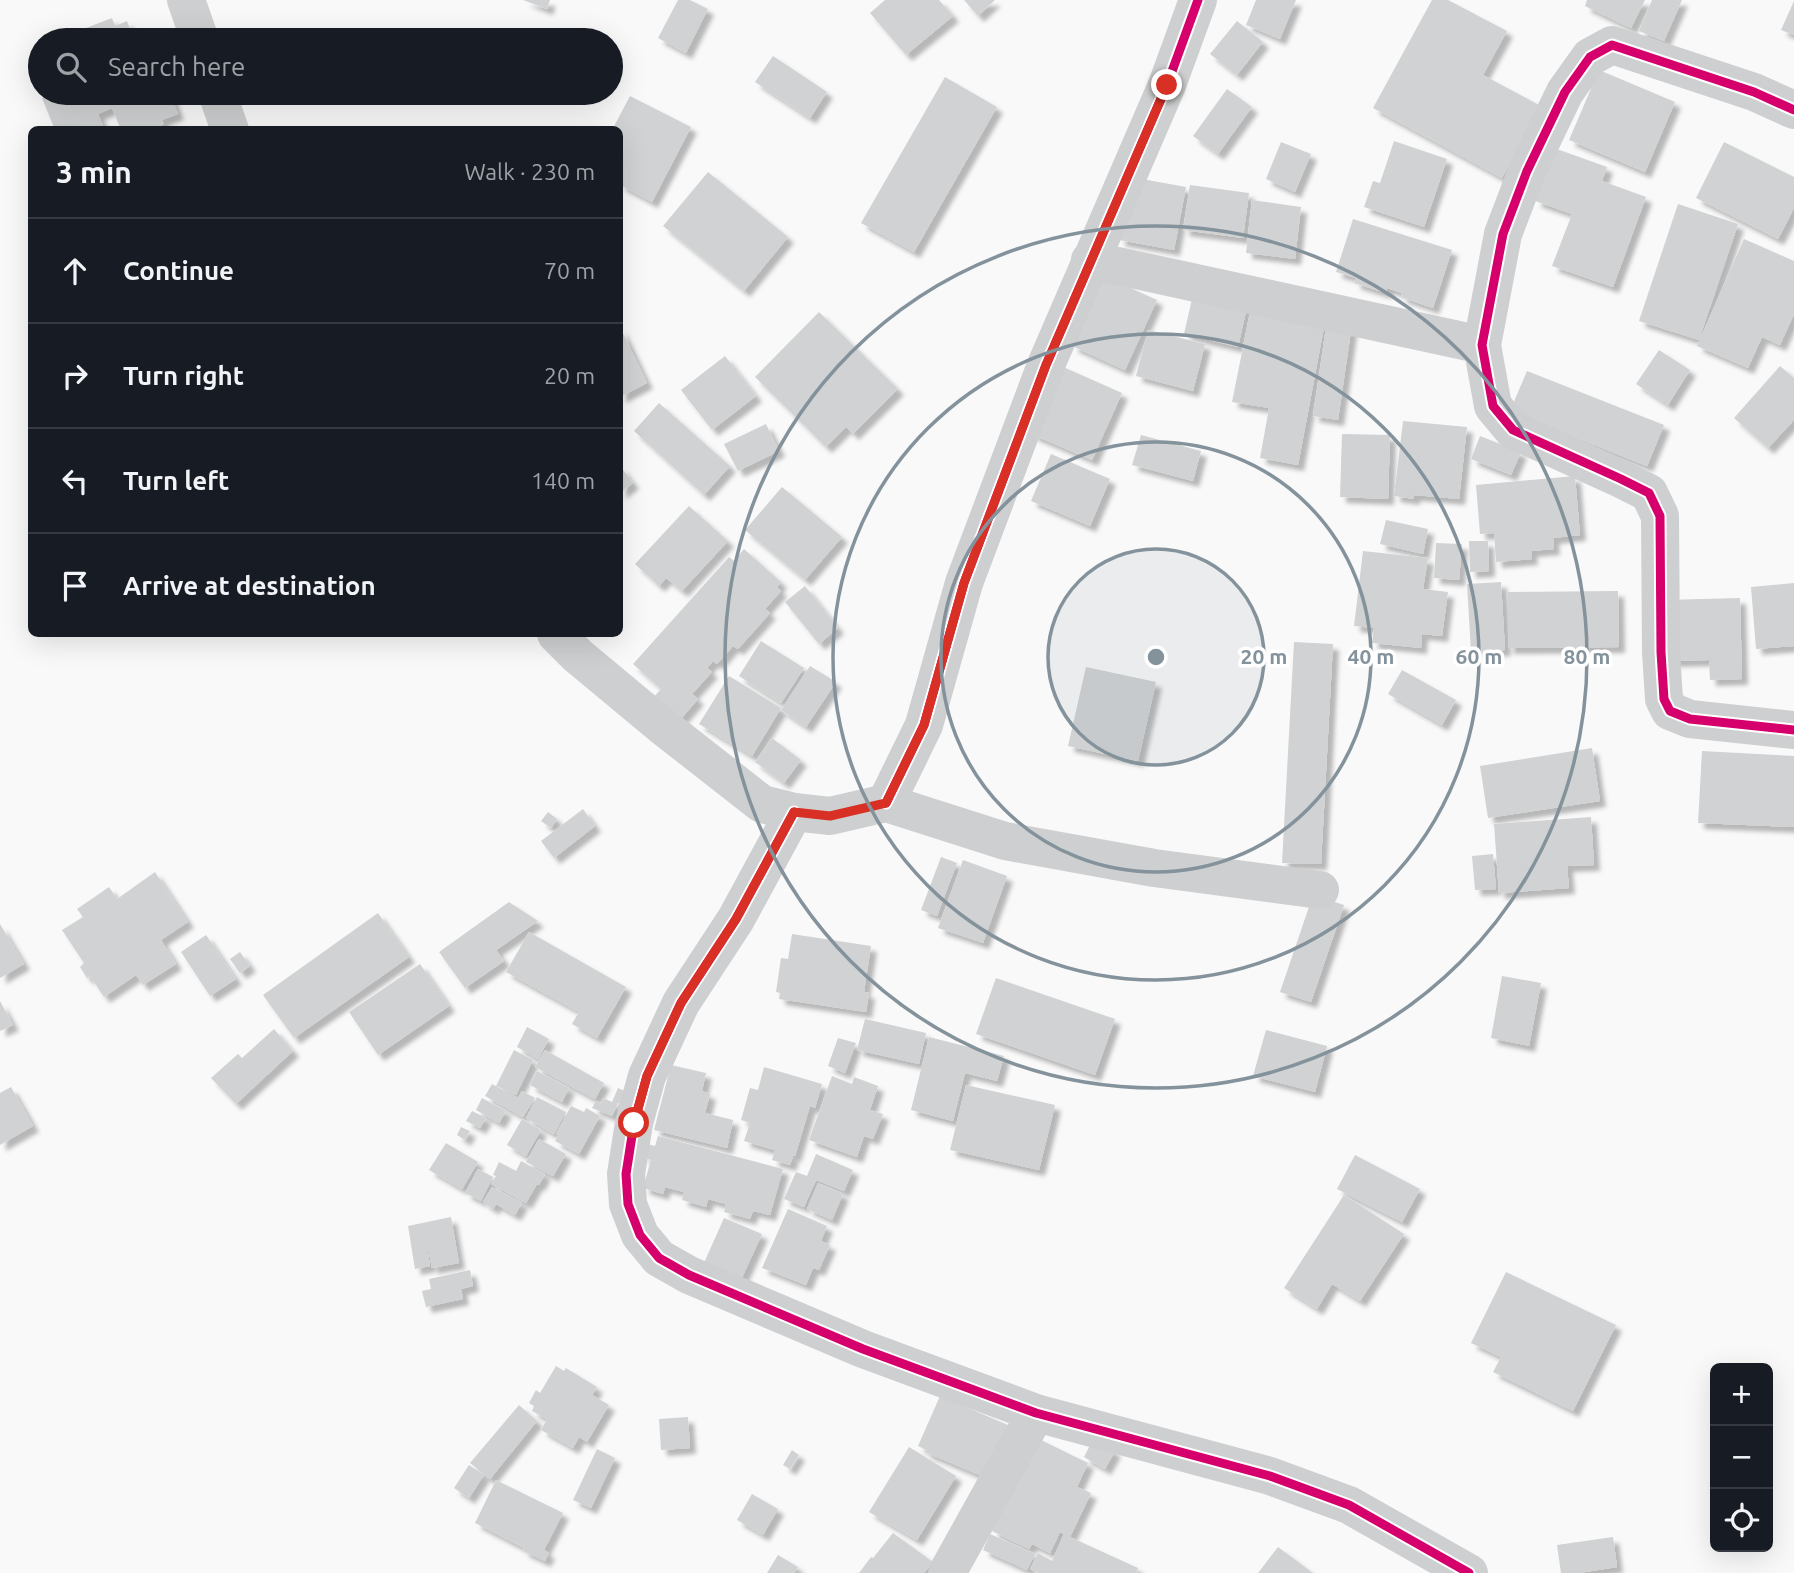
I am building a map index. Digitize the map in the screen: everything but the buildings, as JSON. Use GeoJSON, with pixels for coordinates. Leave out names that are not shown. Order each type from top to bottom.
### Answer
{"type":"FeatureCollection","features":[{"type":"Feature","properties":{"kind":"street"},"geometry":{"type":"LineString","coordinates":[[186,0],[196,28]]}},
{"type":"Feature","properties":{"kind":"street"},"geometry":{"type":"LineString","coordinates":[[886,803],[924,725],[964,583],[1046,365],[1167,85],[1198,0]]}},
{"type":"Feature","properties":{"kind":"street"},"geometry":{"type":"LineString","coordinates":[[1794,110],[1754,92],[1612,45],[1590,57],[1565,92],[1527,171],[1503,234],[1482,345],[1493,406],[1513,430],[1649,493],[1660,516],[1661,652],[1664,699],[1670,711],[1690,719],[1794,730]]}},
{"type":"Feature","properties":{"kind":"street"},"geometry":{"type":"LineString","coordinates":[[221,105],[229,126]]}},
{"type":"Feature","properties":{"kind":"street"},"geometry":{"type":"LineString","coordinates":[[1090,260],[1482,345]]}},
{"type":"Feature","properties":{"kind":"street"},"geometry":{"type":"LineString","coordinates":[[559,637],[588,665],[762,804],[794,812],[830,816],[886,803],[1005,841],[1154,868],[1320,890]]}},
{"type":"Feature","properties":{"kind":"street"},"geometry":{"type":"LineString","coordinates":[[794,812],[736,919],[681,1003],[647,1076],[634,1123],[626,1174],[628,1204],[639,1235],[659,1258],[689,1275],[863,1349],[1036,1413],[1269,1476],[1349,1505],[1469,1573]]}},
{"type":"Feature","properties":{"kind":"street"},"geometry":{"type":"LineString","coordinates":[[947,1573],[1036,1413]]}},
{"type":"Feature","properties":{"kind":"cycle path"},"geometry":{"type":"LineString","coordinates":[[886,803],[924,725],[964,583],[1046,365],[1167,85],[1198,0]]}},
{"type":"Feature","properties":{"kind":"cycle path"},"geometry":{"type":"LineString","coordinates":[[1794,110],[1754,92],[1612,45],[1590,57],[1565,92],[1527,171],[1503,234],[1482,345],[1493,406],[1513,430],[1649,493],[1660,516],[1661,652],[1664,699],[1670,711],[1690,719],[1794,730]]}},
{"type":"Feature","properties":{"kind":"cycle path"},"geometry":{"type":"LineString","coordinates":[[794,812],[736,919],[681,1003],[647,1076],[634,1123],[626,1174],[628,1204],[640,1235],[659,1258],[689,1275],[863,1349],[1036,1413],[1270,1476],[1349,1505],[1469,1573]]}},
{"type":"Feature","properties":{"kind":"route"},"geometry":{"type":"LineString","coordinates":[[634,1123],[647,1076],[681,1003],[736,919],[794,812],[830,816],[886,803],[924,725],[964,583],[1046,365],[1167,85]]}}]}
